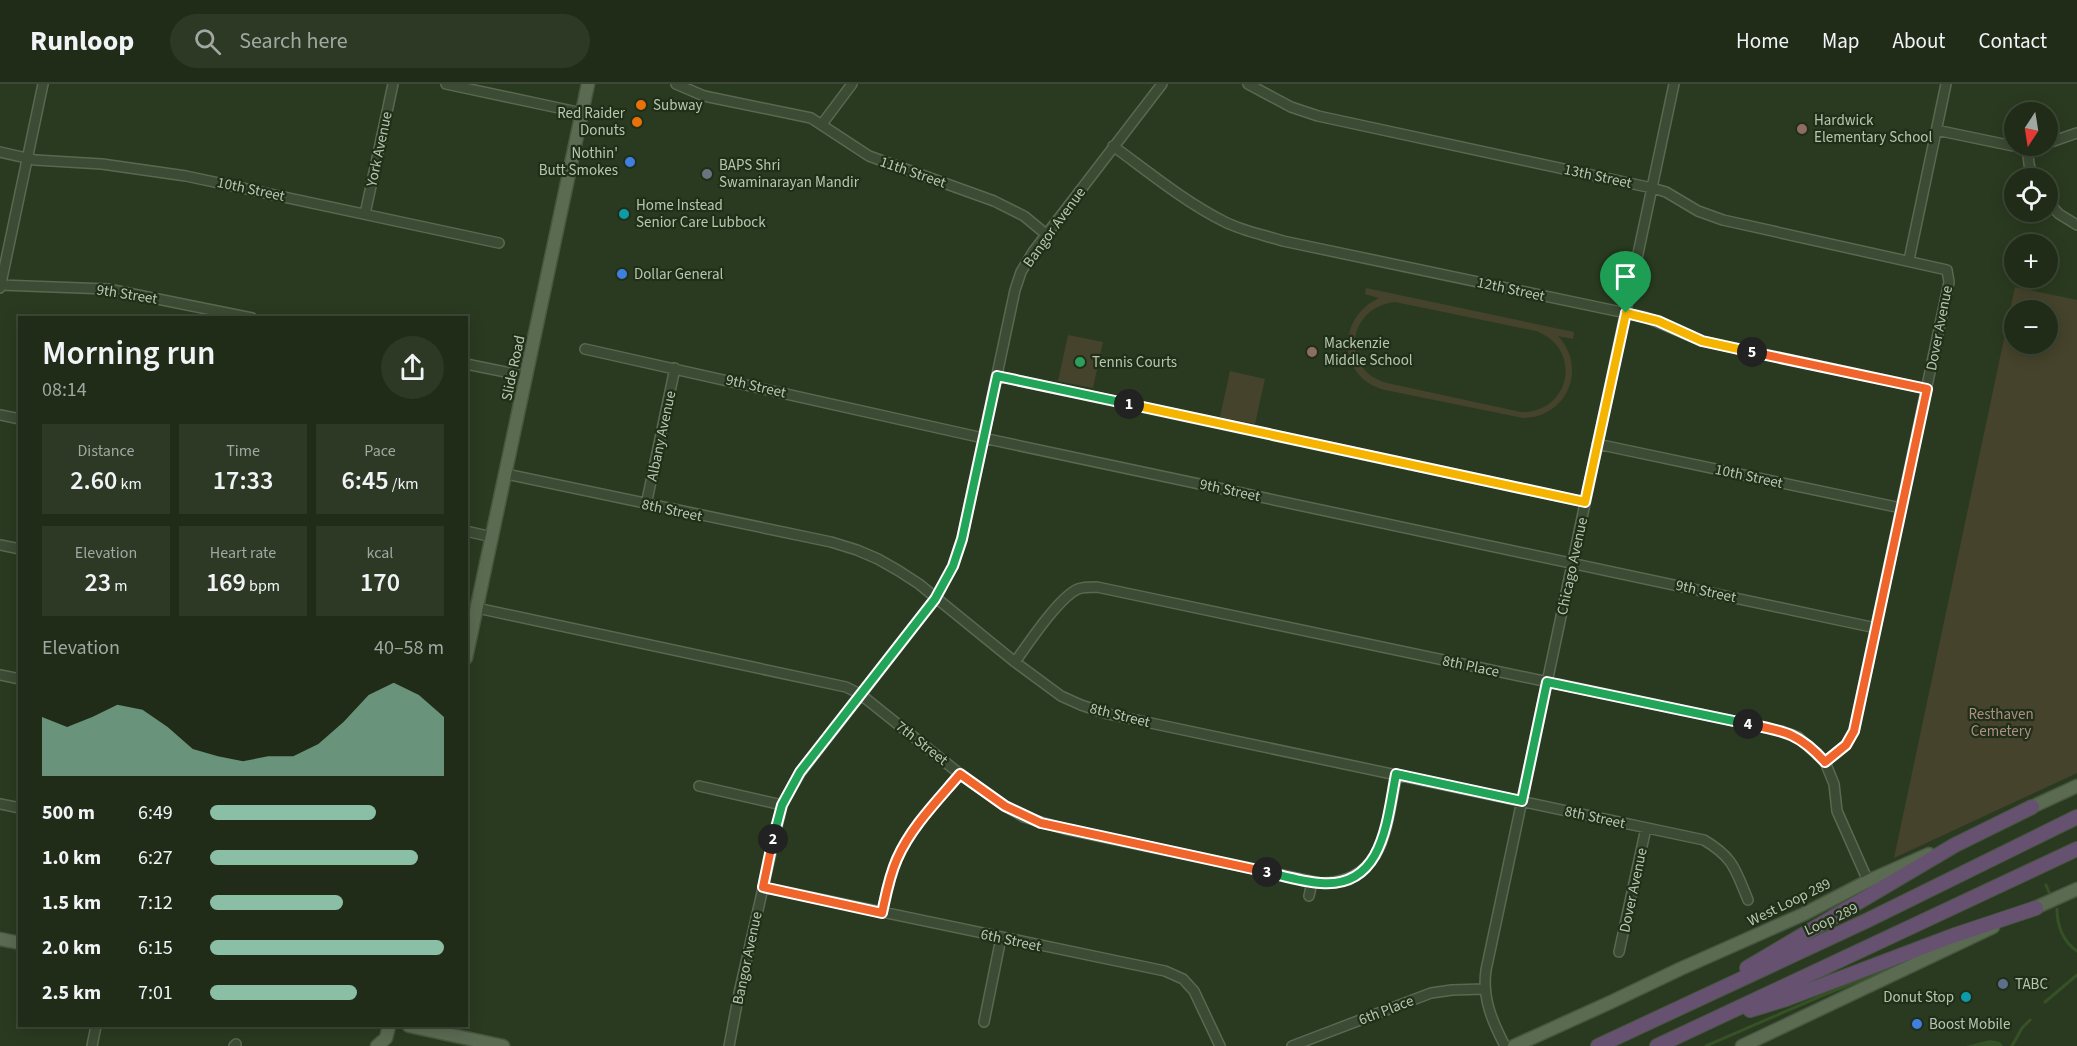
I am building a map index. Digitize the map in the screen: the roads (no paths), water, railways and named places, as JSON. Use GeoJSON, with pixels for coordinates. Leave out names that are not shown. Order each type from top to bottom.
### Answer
{"type":"FeatureCollection","features":[{"type":"Feature","properties":{"kind":"highway"},"geometry":{"type":"LineString","coordinates":[[1680,1008],[1955,845],[2032,807]]}},
{"type":"Feature","properties":{"kind":"highway","name":"Loop 289"},"geometry":{"type":"LineString","coordinates":[[1598,1046],[1868,920],[2077,817]]}},
{"type":"Feature","properties":{"kind":"highway"},"geometry":{"type":"LineString","coordinates":[[1658,1046],[2077,849]]}},
{"type":"Feature","properties":{"kind":"highway"},"geometry":{"type":"LineString","coordinates":[[1658,1046],[1740,1013],[1786,999],[1933,943],[2036,908]]}},
{"type":"Feature","properties":{"kind":"main road","name":"Slide Road"},"geometry":{"type":"LineString","coordinates":[[468,652],[588,84]]}},
{"type":"Feature","properties":{"kind":"main road","name":"West Loop 289"},"geometry":{"type":"LineString","coordinates":[[1514,1046],[1804,914],[1868,880],[1886,874],[2077,786]]}},
{"type":"Feature","properties":{"kind":"main road"},"geometry":{"type":"LineString","coordinates":[[1742,1046],[2077,889]]}},
{"type":"Feature","properties":{"kind":"main road"},"geometry":{"type":"LineString","coordinates":[[0,939],[18,943]]}},
{"type":"Feature","properties":{"kind":"main road"},"geometry":{"type":"LineString","coordinates":[[414,1027],[503,1046]]}},
{"type":"Feature","properties":{"kind":"street"},"geometry":{"type":"LineString","coordinates":[[0,286],[43,84]]}},
{"type":"Feature","properties":{"kind":"street","name":"York Avenue"},"geometry":{"type":"LineString","coordinates":[[365,214],[393,84]]}},
{"type":"Feature","properties":{"kind":"street"},"geometry":{"type":"LineString","coordinates":[[446,84],[582,113]]}},
{"type":"Feature","properties":{"kind":"street","name":"11th Street"},"geometry":{"type":"LineString","coordinates":[[676,84],[704,96],[811,118],[869,156],[994,201],[1024,216],[1047,235]]}},
{"type":"Feature","properties":{"kind":"street"},"geometry":{"type":"LineString","coordinates":[[822,124],[852,84]]}},
{"type":"Feature","properties":{"kind":"street","name":"Bangor Avenue"},"geometry":{"type":"LineString","coordinates":[[729,1046],[738,993],[782,805],[800,772],[935,599],[953,566],[962,539],[1015,290],[1021,272],[1113,146],[1162,84]]}},
{"type":"Feature","properties":{"kind":"street","name":"13th Street"},"geometry":{"type":"LineString","coordinates":[[1248,84],[1291,107],[1318,116],[1652,188],[1666,192],[1698,211],[1723,220],[1947,270]]}},
{"type":"Feature","properties":{"kind":"street","name":"Chicago Avenue"},"geometry":{"type":"LineString","coordinates":[[1505,1046],[1491,1016],[1485,989],[1486,970],[1674,84]]}},
{"type":"Feature","properties":{"kind":"street"},"geometry":{"type":"LineString","coordinates":[[1908,260],[1946,84]]}},
{"type":"Feature","properties":{"kind":"street"},"geometry":{"type":"LineString","coordinates":[[1936,130],[2004,144]]}},
{"type":"Feature","properties":{"kind":"street"},"geometry":{"type":"LineString","coordinates":[[2058,140],[2077,133]]}},
{"type":"Feature","properties":{"kind":"street","name":"12th Street"},"geometry":{"type":"LineString","coordinates":[[1113,146],[1201,209],[1250,232],[1283,241],[1626,313],[1658,321],[1702,341],[1927,389]]}},
{"type":"Feature","properties":{"kind":"street","name":"10th Street"},"geometry":{"type":"LineString","coordinates":[[0,152],[28,158],[146,170],[247,188],[500,243]]}},
{"type":"Feature","properties":{"kind":"street"},"geometry":{"type":"LineString","coordinates":[[2058,213],[2077,225]]}},
{"type":"Feature","properties":{"kind":"street","name":"Dover Avenue"},"geometry":{"type":"LineString","coordinates":[[1825,762],[1846,745],[1854,731],[1949,282],[1947,270]]}},
{"type":"Feature","properties":{"kind":"street","name":"9th Street"},"geometry":{"type":"LineString","coordinates":[[0,286],[108,289],[242,316]]}},
{"type":"Feature","properties":{"kind":"street","name":"9th Street"},"geometry":{"type":"LineString","coordinates":[[585,349],[983,438],[1876,628]]}},
{"type":"Feature","properties":{"kind":"street"},"geometry":{"type":"LineString","coordinates":[[468,364],[526,376]]}},
{"type":"Feature","properties":{"kind":"street","name":"Albany Avenue"},"geometry":{"type":"LineString","coordinates":[[646,505],[675,368]]}},
{"type":"Feature","properties":{"kind":"street"},"geometry":{"type":"LineString","coordinates":[[997,376],[1585,502]]}},
{"type":"Feature","properties":{"kind":"street"},"geometry":{"type":"LineString","coordinates":[[0,415],[18,419]]}},
{"type":"Feature","properties":{"kind":"street","name":"10th Street"},"geometry":{"type":"LineString","coordinates":[[1597,444],[1900,508]]}},
{"type":"Feature","properties":{"kind":"street","name":"8th Street"},"geometry":{"type":"LineString","coordinates":[[506,474],[831,542],[857,550],[878,559],[919,584],[1060,696],[1108,714],[1704,840],[1721,850],[1731,861],[1748,900]]}},
{"type":"Feature","properties":{"kind":"street"},"geometry":{"type":"LineString","coordinates":[[468,531],[492,537]]}},
{"type":"Feature","properties":{"kind":"street"},"geometry":{"type":"LineString","coordinates":[[0,545],[18,549]]}},
{"type":"Feature","properties":{"kind":"street","name":"8th Place"},"geometry":{"type":"LineString","coordinates":[[1015,662],[1048,618],[1069,595],[1079,589],[1097,586],[1781,730],[1798,737],[1825,762],[1834,784],[1837,811],[1868,880]]}},
{"type":"Feature","properties":{"kind":"street","name":"7th Street"},"geometry":{"type":"LineString","coordinates":[[477,608],[846,687],[860,694],[960,774],[1005,806],[1041,823],[1312,882],[1336,883],[1347,880],[1357,876],[1374,860],[1381,847],[1396,774]]}},
{"type":"Feature","properties":{"kind":"street"},"geometry":{"type":"LineString","coordinates":[[0,675],[18,679]]}},
{"type":"Feature","properties":{"kind":"street"},"geometry":{"type":"LineString","coordinates":[[882,913],[890,878],[898,858],[916,828],[960,774]]}},
{"type":"Feature","properties":{"kind":"street"},"geometry":{"type":"LineString","coordinates":[[699,786],[782,805]]}},
{"type":"Feature","properties":{"kind":"street"},"geometry":{"type":"LineString","coordinates":[[0,804],[18,808]]}},
{"type":"Feature","properties":{"kind":"street","name":"Dover Avenue"},"geometry":{"type":"LineString","coordinates":[[1619,952],[1646,828]]}},
{"type":"Feature","properties":{"kind":"street"},"geometry":{"type":"LineString","coordinates":[[1309,896],[1312,882]]}},
{"type":"Feature","properties":{"kind":"street","name":"6th Street"},"geometry":{"type":"LineString","coordinates":[[763,887],[1165,972],[1183,979],[1194,991],[1220,1046]]}},
{"type":"Feature","properties":{"kind":"street"},"geometry":{"type":"LineString","coordinates":[[984,1022],[1001,938]]}},
{"type":"Feature","properties":{"kind":"street","name":"6th Place"},"geometry":{"type":"LineString","coordinates":[[1292,1046],[1431,993],[1485,989]]}},
{"type":"Feature","properties":{"kind":"street"},"geometry":{"type":"LineString","coordinates":[[1353,1023],[1358,1034]]}},
{"type":"Feature","properties":{"kind":"street"},"geometry":{"type":"LineString","coordinates":[[92,1046],[96,1027]]}},
{"type":"Feature","properties":{"kind":"waterway"},"geometry":{"type":"LineString","coordinates":[[2046,885],[2049,892]]}},
{"type":"Feature","properties":{"kind":"waterway"},"geometry":{"type":"LineString","coordinates":[[2057,909],[2062,933],[2077,951]]}},
{"type":"Feature","properties":{"kind":"waterway"},"geometry":{"type":"LineString","coordinates":[[1706,1046],[1903,963]]}},
{"type":"Feature","properties":{"kind":"waterway"},"geometry":{"type":"LineString","coordinates":[[2045,1002],[2077,975]]}},
{"type":"Feature","properties":{"kind":"waterway"},"geometry":{"type":"LineString","coordinates":[[2012,1046],[2022,1028],[2030,1020]]}},
{"type":"Feature","properties":{"kind":"place","name":"Subway"},"geometry":{"type":"Point","coordinates":[641,105]}},
{"type":"Feature","properties":{"kind":"place","name":"Red Raider Donuts"},"geometry":{"type":"Point","coordinates":[637,122]}},
{"type":"Feature","properties":{"kind":"place","name":"Hardwick Elementary School"},"geometry":{"type":"Point","coordinates":[1802,129]}},
{"type":"Feature","properties":{"kind":"place","name":"Nothin' Butt Smokes"},"geometry":{"type":"Point","coordinates":[630,162]}},
{"type":"Feature","properties":{"kind":"place","name":"BAPS Shri Swaminarayan Mandir"},"geometry":{"type":"Point","coordinates":[707,174]}},
{"type":"Feature","properties":{"kind":"place","name":"Home Instead Senior Care Lubbock"},"geometry":{"type":"Point","coordinates":[624,214]}},
{"type":"Feature","properties":{"kind":"place","name":"Dollar General"},"geometry":{"type":"Point","coordinates":[622,274]}},
{"type":"Feature","properties":{"kind":"place","name":"Mackenzie Middle School"},"geometry":{"type":"Point","coordinates":[1312,352]}},
{"type":"Feature","properties":{"kind":"place","name":"Tennis Courts"},"geometry":{"type":"Point","coordinates":[1080,362]}},
{"type":"Feature","properties":{"kind":"place","name":"TABC"},"geometry":{"type":"Point","coordinates":[2003,984]}},
{"type":"Feature","properties":{"kind":"place","name":"Donut Stop"},"geometry":{"type":"Point","coordinates":[1966,997]}},
{"type":"Feature","properties":{"kind":"place","name":"Boost Mobile"},"geometry":{"type":"Point","coordinates":[1917,1024]}},
{"type":"Feature","properties":{"kind":"park label","name":"Resthaven Cemetery"},"geometry":{"type":"Point","coordinates":[2001,722]}}]}
